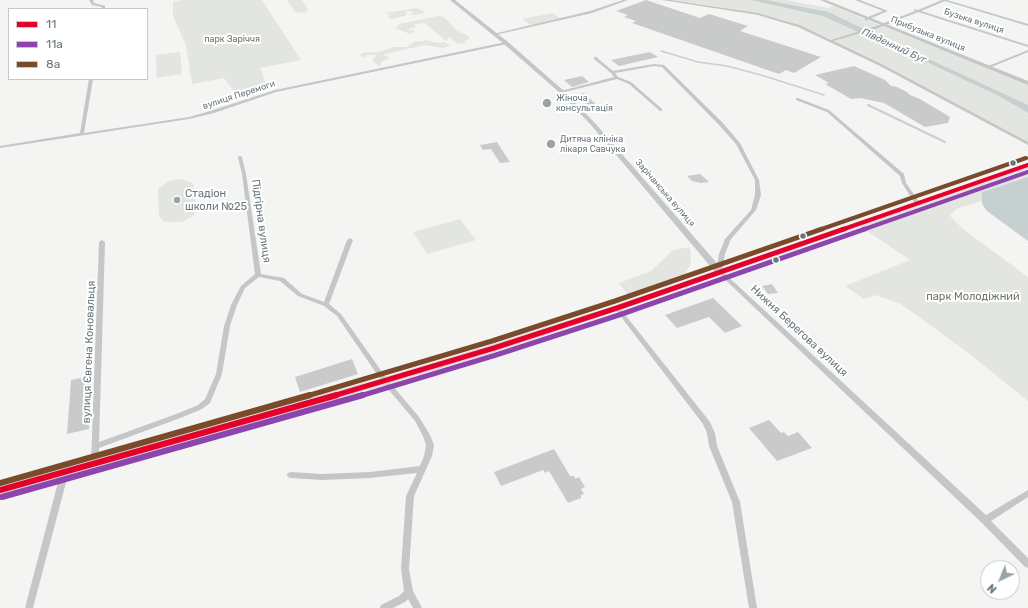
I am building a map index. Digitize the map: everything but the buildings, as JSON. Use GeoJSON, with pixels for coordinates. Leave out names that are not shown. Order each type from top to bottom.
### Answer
{"type":"FeatureCollection","features":[{"type":"Feature","properties":{"kind":"main road"},"geometry":{"type":"LineString","coordinates":[[0,490],[385,381],[617,308],[1028,165]]}},
{"type":"Feature","properties":{"kind":"street"},"geometry":{"type":"LineString","coordinates":[[91,0],[93,4],[104,8]]}},
{"type":"Feature","properties":{"kind":"street","name":"Зарічанська вулиця"},"geometry":{"type":"LineString","coordinates":[[452,0],[506,43],[562,92],[593,124],[720,271]]}},
{"type":"Feature","properties":{"kind":"street"},"geometry":{"type":"LineString","coordinates":[[495,34],[591,12],[626,0]]}},
{"type":"Feature","properties":{"kind":"street"},"geometry":{"type":"LineString","coordinates":[[664,0],[715,6],[771,17],[799,26],[881,64],[1028,144]]}},
{"type":"Feature","properties":{"kind":"street","name":"Прибузька вулиця"},"geometry":{"type":"LineString","coordinates":[[822,0],[1028,83]]}},
{"type":"Feature","properties":{"kind":"street"},"geometry":{"type":"LineString","coordinates":[[857,0],[886,11],[866,19]]}},
{"type":"Feature","properties":{"kind":"street"},"geometry":{"type":"LineString","coordinates":[[832,41],[882,25],[915,10],[944,0],[1028,25]]}},
{"type":"Feature","properties":{"kind":"street","name":"Бузька вулиця"},"geometry":{"type":"LineString","coordinates":[[915,10],[1028,46]]}},
{"type":"Feature","properties":{"kind":"street","name":"вулиця Перемоги"},"geometry":{"type":"LineString","coordinates":[[0,147],[189,118],[275,91],[506,43]]}},
{"type":"Feature","properties":{"kind":"street"},"geometry":{"type":"LineString","coordinates":[[988,67],[1028,51]]}},
{"type":"Feature","properties":{"kind":"street"},"geometry":{"type":"LineString","coordinates":[[595,58],[617,78],[630,83],[661,110]]}},
{"type":"Feature","properties":{"kind":"street"},"geometry":{"type":"LineString","coordinates":[[612,72],[654,65],[663,66],[720,123],[738,144],[757,180],[758,195],[753,210],[728,239],[722,254],[720,271]]}},
{"type":"Feature","properties":{"kind":"street"},"geometry":{"type":"LineString","coordinates":[[562,92],[617,78]]}},
{"type":"Feature","properties":{"kind":"street"},"geometry":{"type":"LineString","coordinates":[[82,134],[91,80]]}},
{"type":"Feature","properties":{"kind":"street"},"geometry":{"type":"LineString","coordinates":[[797,100],[828,111],[902,175],[904,183],[918,204]]}},
{"type":"Feature","properties":{"kind":"street","name":"Підгірна вулиця"},"geometry":{"type":"LineString","coordinates":[[240,157],[244,174],[258,274],[282,279],[300,295],[326,305],[339,315],[385,381],[417,419],[430,445],[428,456],[410,496],[404,569],[408,592],[418,608]]}},
{"type":"Feature","properties":{"kind":"street"},"geometry":{"type":"LineString","coordinates":[[326,305],[350,240]]}},
{"type":"Feature","properties":{"kind":"street","name":"вулиця Євгена Коновальця"},"geometry":{"type":"LineString","coordinates":[[95,463],[102,242]]}},
{"type":"Feature","properties":{"kind":"street","name":"Нижня Берегова вулиця"},"geometry":{"type":"LineString","coordinates":[[720,271],[985,520],[1028,564]]}},
{"type":"Feature","properties":{"kind":"street"},"geometry":{"type":"LineString","coordinates":[[96,446],[181,415],[200,407],[208,401],[219,374],[227,326],[234,305],[244,287],[258,274]]}},
{"type":"Feature","properties":{"kind":"street"},"geometry":{"type":"LineString","coordinates":[[617,308],[706,422],[711,433],[713,446],[736,502],[753,608]]}},
{"type":"Feature","properties":{"kind":"street"},"geometry":{"type":"LineString","coordinates":[[291,475],[322,477],[356,476],[422,469]]}},
{"type":"Feature","properties":{"kind":"street"},"geometry":{"type":"LineString","coordinates":[[29,608],[65,472]]}},
{"type":"Feature","properties":{"kind":"street"},"geometry":{"type":"LineString","coordinates":[[985,520],[1028,493]]}},
{"type":"Feature","properties":{"kind":"street"},"geometry":{"type":"LineString","coordinates":[[384,608],[402,599],[408,592]]}},
{"type":"Feature","properties":{"kind":"green space","name":"парк Заріччя"},"geometry":{"type":"Polygon","coordinates":[[[181,0],[262,0],[301,60],[260,68],[268,89],[239,98],[224,78],[192,84],[186,45],[173,16],[173,2],[181,0]]]}},
{"type":"Feature","properties":{"kind":"green space"},"geometry":{"type":"Polygon","coordinates":[[[287,0],[302,0],[308,10],[305,13],[295,12],[287,0]]]}},
{"type":"Feature","properties":{"kind":"green space"},"geometry":{"type":"Polygon","coordinates":[[[669,0],[786,0],[828,8],[834,6],[879,25],[832,40],[800,25],[778,18],[716,6],[669,0]]]}},
{"type":"Feature","properties":{"kind":"green space"},"geometry":{"type":"Polygon","coordinates":[[[417,8],[426,13],[410,15],[414,12],[406,11],[407,15],[393,19],[388,18],[390,15],[385,13],[417,8]]]}},
{"type":"Feature","properties":{"kind":"green space"},"geometry":{"type":"Polygon","coordinates":[[[552,13],[560,18],[530,25],[522,19],[552,13]]]}},
{"type":"Feature","properties":{"kind":"green space"},"geometry":{"type":"Polygon","coordinates":[[[438,16],[444,17],[457,31],[467,35],[470,39],[465,40],[466,43],[458,44],[449,37],[446,41],[425,23],[414,24],[416,27],[406,29],[415,31],[410,34],[395,28],[399,24],[438,16]]]}},
{"type":"Feature","properties":{"kind":"green space"},"geometry":{"type":"Polygon","coordinates":[[[882,26],[1028,84],[1028,143],[883,64],[835,41],[882,26]]]}},
{"type":"Feature","properties":{"kind":"green space"},"geometry":{"type":"Polygon","coordinates":[[[425,40],[439,43],[445,42],[450,46],[443,48],[424,45],[393,52],[383,55],[389,57],[381,62],[381,65],[379,66],[373,61],[373,58],[377,56],[376,55],[367,55],[365,57],[360,56],[362,53],[380,52],[393,47],[407,47],[418,41],[421,42],[425,40]]]}},
{"type":"Feature","properties":{"kind":"green space"},"geometry":{"type":"Polygon","coordinates":[[[180,52],[182,74],[157,78],[156,55],[180,52]]]}},
{"type":"Feature","properties":{"kind":"green space","name":"парк Молодіжний"},"geometry":{"type":"Polygon","coordinates":[[[1028,167],[1028,177],[982,192],[982,201],[956,209],[950,216],[963,229],[1028,277],[1028,401],[967,352],[901,304],[875,295],[864,299],[845,286],[910,260],[860,226],[1028,167]]]}},
{"type":"Feature","properties":{"kind":"green space","name":"Стадіон школи №25"},"geometry":{"type":"Polygon","coordinates":[[[181,179],[193,183],[197,211],[193,216],[182,222],[164,222],[159,216],[158,189],[169,181],[181,179]]]}},
{"type":"Feature","properties":{"kind":"green space"},"geometry":{"type":"Polygon","coordinates":[[[460,219],[476,240],[427,254],[413,232],[460,219]]]}},
{"type":"Feature","properties":{"kind":"green space"},"geometry":{"type":"Polygon","coordinates":[[[690,247],[691,263],[685,274],[670,282],[628,295],[619,283],[651,271],[673,250],[690,247]]]}},
{"type":"Feature","properties":{"kind":"water"},"geometry":{"type":"Polygon","coordinates":[[[870,32],[1028,105],[1028,113],[999,96],[865,33],[870,32]]]}},
{"type":"Feature","properties":{"kind":"water"},"geometry":{"type":"Polygon","coordinates":[[[1028,177],[1028,241],[987,211],[982,204],[982,192],[1028,177]]]}},
{"type":"Feature","properties":{"kind":"waterway","name":"Південний Буг"},"geometry":{"type":"LineString","coordinates":[[755,0],[825,14],[883,40]]}},
{"type":"Feature","properties":{"kind":"waterway"},"geometry":{"type":"LineString","coordinates":[[661,51],[698,62],[727,66],[761,75],[824,95]]}},
{"type":"Feature","properties":{"kind":"waterway"},"geometry":{"type":"LineString","coordinates":[[868,105],[945,142]]}},
{"type":"Feature","properties":{"kind":"transit line","name":"8а"},"geometry":{"type":"LineString","coordinates":[[0,483],[383,374],[492,341],[615,301],[1026,158]]}},
{"type":"Feature","properties":{"kind":"transit line","name":"11"},"geometry":{"type":"LineString","coordinates":[[0,490],[385,381],[494,348],[617,308],[1028,165]]}},
{"type":"Feature","properties":{"kind":"transit line","name":"11а"},"geometry":{"type":"LineString","coordinates":[[2,497],[387,388],[496,355],[619,315],[1028,172]]}},
{"type":"Feature","properties":{"kind":"place","name":"Жіноча консультація"},"geometry":{"type":"Point","coordinates":[547,103]}},
{"type":"Feature","properties":{"kind":"place","name":"Дитяча клініка лікаря Савчука"},"geometry":{"type":"Point","coordinates":[551,144]}},
{"type":"Feature","properties":{"kind":"place","name":"Стадіон школи №25"},"geometry":{"type":"Point","coordinates":[177,200]}}]}
